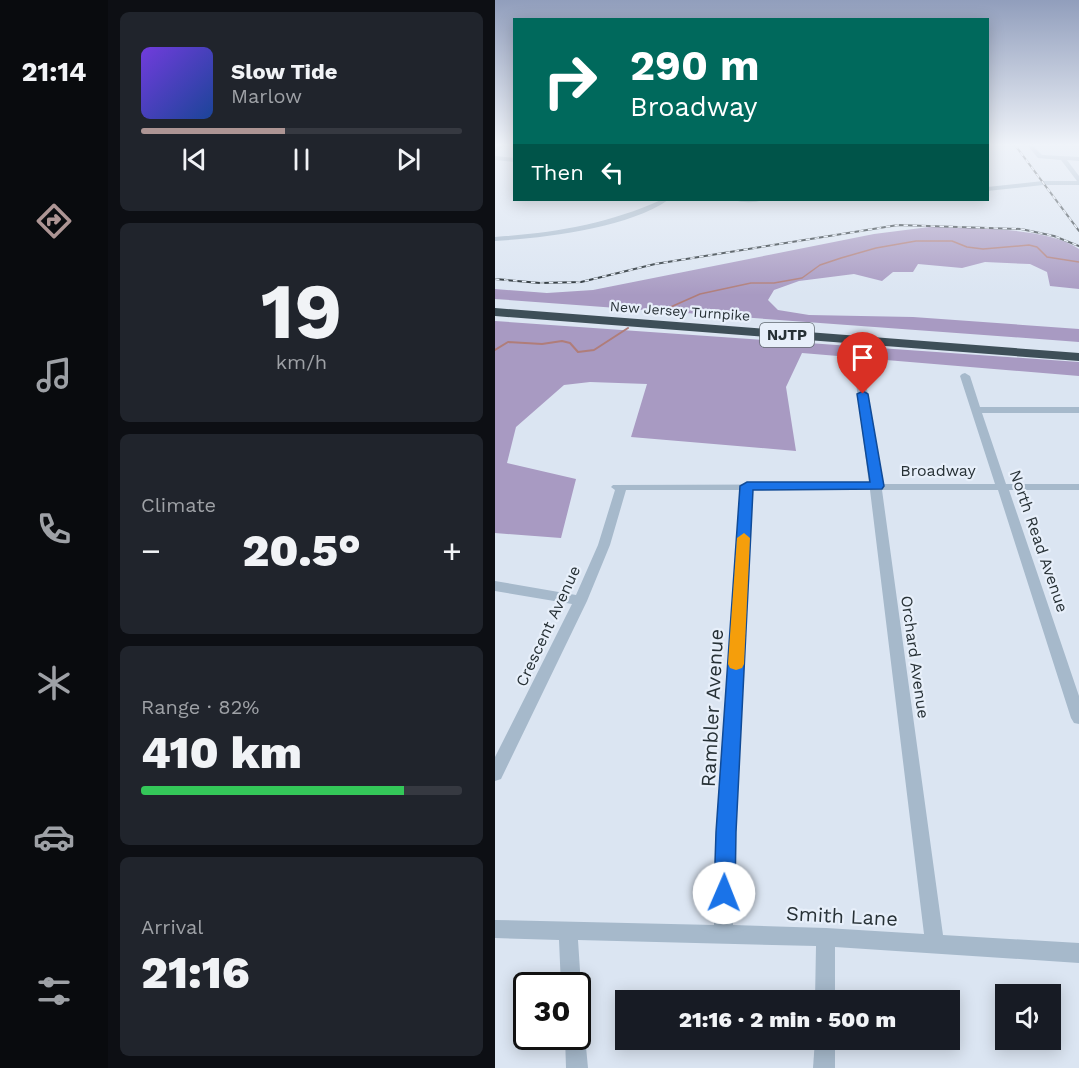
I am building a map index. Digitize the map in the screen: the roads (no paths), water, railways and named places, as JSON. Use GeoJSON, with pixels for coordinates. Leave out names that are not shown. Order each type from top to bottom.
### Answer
{"type":"FeatureCollection","features":[{"type":"Feature","properties":{"kind":"highway","name":"New Jersey Turnpike"},"geometry":{"type":"LineString","coordinates":[[495,305],[1079,349]]}},
{"type":"Feature","properties":{"kind":"highway","name":"New Jersey Turnpike"},"geometry":{"type":"LineString","coordinates":[[495,312],[1079,357]]}},
{"type":"Feature","properties":{"kind":"street"},"geometry":{"type":"LineString","coordinates":[[495,239],[579,228],[630,214],[662,201]]}},
{"type":"Feature","properties":{"kind":"street","name":"Orchard Avenue"},"geometry":{"type":"LineString","coordinates":[[860,375],[877,486],[885,566],[935,944]]}},
{"type":"Feature","properties":{"kind":"street","name":"North Read Avenue"},"geometry":{"type":"LineString","coordinates":[[965,376],[1079,717]]}},
{"type":"Feature","properties":{"kind":"street"},"geometry":{"type":"LineString","coordinates":[[976,410],[1079,410]]}},
{"type":"Feature","properties":{"kind":"street","name":"Rambler Avenue"},"geometry":{"type":"LineString","coordinates":[[723,933],[726,832],[747,486]]}},
{"type":"Feature","properties":{"kind":"street","name":"Broadway"},"geometry":{"type":"LineString","coordinates":[[619,487],[1079,487]]}},
{"type":"Feature","properties":{"kind":"street","name":"Crescent Avenue"},"geometry":{"type":"LineString","coordinates":[[495,774],[580,601],[604,545],[619,487]]}},
{"type":"Feature","properties":{"kind":"street"},"geometry":{"type":"LineString","coordinates":[[495,586],[580,601]]}},
{"type":"Feature","properties":{"kind":"street","name":"Smith Lane"},"geometry":{"type":"LineString","coordinates":[[495,929],[826,937],[1079,953]]}},
{"type":"Feature","properties":{"kind":"street"},"geometry":{"type":"LineString","coordinates":[[568,930],[570,972]]}},
{"type":"Feature","properties":{"kind":"street"},"geometry":{"type":"LineString","coordinates":[[825,990],[826,937]]}},
{"type":"Feature","properties":{"kind":"street"},"geometry":{"type":"LineString","coordinates":[[576,1050],[577,1068]]}},
{"type":"Feature","properties":{"kind":"street"},"geometry":{"type":"LineString","coordinates":[[824,1068],[825,1050]]}},
{"type":"Feature","properties":{"kind":"waterway"},"geometry":{"type":"LineString","coordinates":[[657,313],[700,294],[751,283],[774,283],[802,278],[820,265],[841,258],[876,248],[916,241],[952,241],[967,247],[983,249],[1029,245],[1037,247],[1047,257],[1079,262]]}},
{"type":"Feature","properties":{"kind":"waterway"},"geometry":{"type":"LineString","coordinates":[[495,350],[508,342],[542,344],[562,341],[570,343],[578,352],[594,350],[628,328]]}},
{"type":"Feature","properties":{"kind":"railway"},"geometry":{"type":"LineString","coordinates":[[1052,195],[1079,231]]}},
{"type":"Feature","properties":{"kind":"railway"},"geometry":{"type":"LineString","coordinates":[[495,279],[540,283],[581,282],[655,264],[898,225],[1021,229],[1054,236],[1079,246]]}}]}
